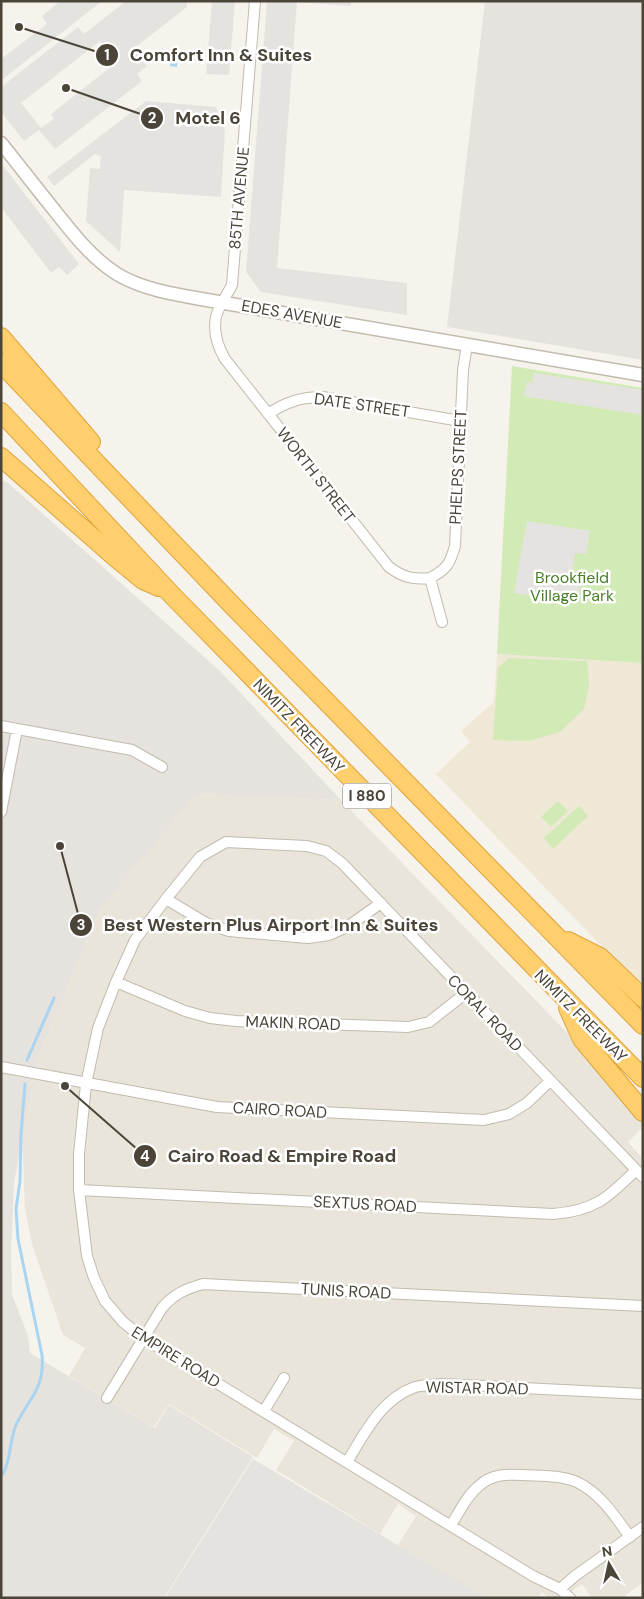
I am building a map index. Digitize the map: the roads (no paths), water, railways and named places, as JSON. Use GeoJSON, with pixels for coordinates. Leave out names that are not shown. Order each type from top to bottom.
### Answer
{"type":"FeatureCollection","features":[{"type":"Feature","properties":{"kind":"highway"},"geometry":{"type":"LineString","coordinates":[[1,337],[232,605]]}},
{"type":"Feature","properties":{"kind":"highway","name":"I 880"},"geometry":{"type":"LineString","coordinates":[[1,363],[232,605],[643,1025]]}},
{"type":"Feature","properties":{"kind":"highway","name":"NIMITZ FREEWAY"},"geometry":{"type":"LineString","coordinates":[[1,412],[170,592],[643,1078]]}},
{"type":"Feature","properties":{"kind":"highway"},"geometry":{"type":"LineString","coordinates":[[1,457],[143,580],[170,592]]}},
{"type":"Feature","properties":{"kind":"highway"},"geometry":{"type":"LineString","coordinates":[[556,935],[600,957],[643,998]]}},
{"type":"Feature","properties":{"kind":"highway"},"geometry":{"type":"LineString","coordinates":[[564,998],[582,1039],[643,1112]]}},
{"type":"Feature","properties":{"kind":"street","name":"85TH AVENUE"},"geometry":{"type":"LineString","coordinates":[[223,303],[232,285],[255,1]]}},
{"type":"Feature","properties":{"kind":"street","name":"EDES AVENUE"},"geometry":{"type":"LineString","coordinates":[[1,143],[78,240],[97,259],[118,274],[141,285],[166,293],[643,375]]}},
{"type":"Feature","properties":{"kind":"street","name":"WORTH STREET"},"geometry":{"type":"LineString","coordinates":[[223,303],[216,317],[216,336],[219,348],[225,359],[389,567],[401,576],[414,580],[430,578]]}},
{"type":"Feature","properties":{"kind":"street","name":"PHELPS STREET"},"geometry":{"type":"LineString","coordinates":[[430,578],[442,572],[451,561],[455,546],[463,370],[467,345]]}},
{"type":"Feature","properties":{"kind":"street","name":"DATE STREET"},"geometry":{"type":"LineString","coordinates":[[268,414],[294,400],[322,397],[460,421]]}},
{"type":"Feature","properties":{"kind":"street"},"geometry":{"type":"LineString","coordinates":[[430,578],[442,622]]}},
{"type":"Feature","properties":{"kind":"street"},"geometry":{"type":"LineString","coordinates":[[1,726],[132,750],[162,767]]}},
{"type":"Feature","properties":{"kind":"street"},"geometry":{"type":"LineString","coordinates":[[1,812],[17,729]]}},
{"type":"Feature","properties":{"kind":"street","name":"EMPIRE ROAD"},"geometry":{"type":"LineString","coordinates":[[326,851],[307,846],[226,842],[200,857],[135,940],[98,1028],[86,1084],[79,1154],[79,1190],[87,1256],[94,1278],[105,1301],[123,1322],[143,1338],[533,1576],[560,1589],[570,1598]]}},
{"type":"Feature","properties":{"kind":"street","name":"CORAL ROAD"},"geometry":{"type":"LineString","coordinates":[[326,851],[342,863],[639,1173]]}},
{"type":"Feature","properties":{"kind":"street"},"geometry":{"type":"LineString","coordinates":[[166,899],[206,923],[229,931],[308,938],[329,935],[347,927],[381,904]]}},
{"type":"Feature","properties":{"kind":"street","name":"MAKIN ROAD"},"geometry":{"type":"LineString","coordinates":[[116,982],[185,1011],[210,1018],[236,1021],[370,1026],[408,1027],[429,1022],[466,993]]}},
{"type":"Feature","properties":{"kind":"street","name":"CAIRO ROAD"},"geometry":{"type":"LineString","coordinates":[[1,1067],[217,1107],[484,1120],[509,1114],[527,1103],[550,1081]]}},
{"type":"Feature","properties":{"kind":"street","name":"SEXTUS ROAD"},"geometry":{"type":"LineString","coordinates":[[79,1190],[552,1214],[571,1213],[591,1207],[610,1196],[639,1173]]}},
{"type":"Feature","properties":{"kind":"street","name":"TUNIS ROAD"},"geometry":{"type":"LineString","coordinates":[[108,1398],[162,1308],[173,1296],[186,1288],[202,1284],[643,1306]]}},
{"type":"Feature","properties":{"kind":"street"},"geometry":{"type":"LineString","coordinates":[[264,1411],[284,1378]]}},
{"type":"Feature","properties":{"kind":"street","name":"WISTAR ROAD"},"geometry":{"type":"LineString","coordinates":[[347,1462],[374,1419],[392,1399],[416,1387],[442,1384],[643,1394]]}},
{"type":"Feature","properties":{"kind":"street"},"geometry":{"type":"LineString","coordinates":[[451,1525],[471,1494],[492,1477],[506,1474],[556,1477],[577,1482],[596,1494],[611,1510],[630,1536]]}},
{"type":"Feature","properties":{"kind":"street"},"geometry":{"type":"LineString","coordinates":[[560,1589],[574,1576],[643,1527]]}},
{"type":"Feature","properties":{"kind":"water"},"geometry":{"type":"Polygon","coordinates":[[[172,53],[178,54],[177,67],[170,66],[172,53]]]}},
{"type":"Feature","properties":{"kind":"waterway"},"geometry":{"type":"LineString","coordinates":[[27,1060],[54,998]]}},
{"type":"Feature","properties":{"kind":"waterway"},"geometry":{"type":"LineString","coordinates":[[1,1477],[7,1465],[16,1425],[39,1385],[42,1367],[42,1355],[18,1239],[16,1209],[20,1181],[25,1084]]}},
{"type":"Feature","properties":{"kind":"place","name":"Comfort Inn & Suites"},"geometry":{"type":"Point","coordinates":[19,27]}},
{"type":"Feature","properties":{"kind":"place","name":"Motel 6"},"geometry":{"type":"Point","coordinates":[66,88]}},
{"type":"Feature","properties":{"kind":"place","name":"Best Western Plus Airport Inn & Suites"},"geometry":{"type":"Point","coordinates":[60,846]}},
{"type":"Feature","properties":{"kind":"place","name":"Cairo Road & Empire Road"},"geometry":{"type":"Point","coordinates":[65,1086]}},
{"type":"Feature","properties":{"kind":"park label","name":"Brookfield Village Park"},"geometry":{"type":"Point","coordinates":[572,586]}}]}
